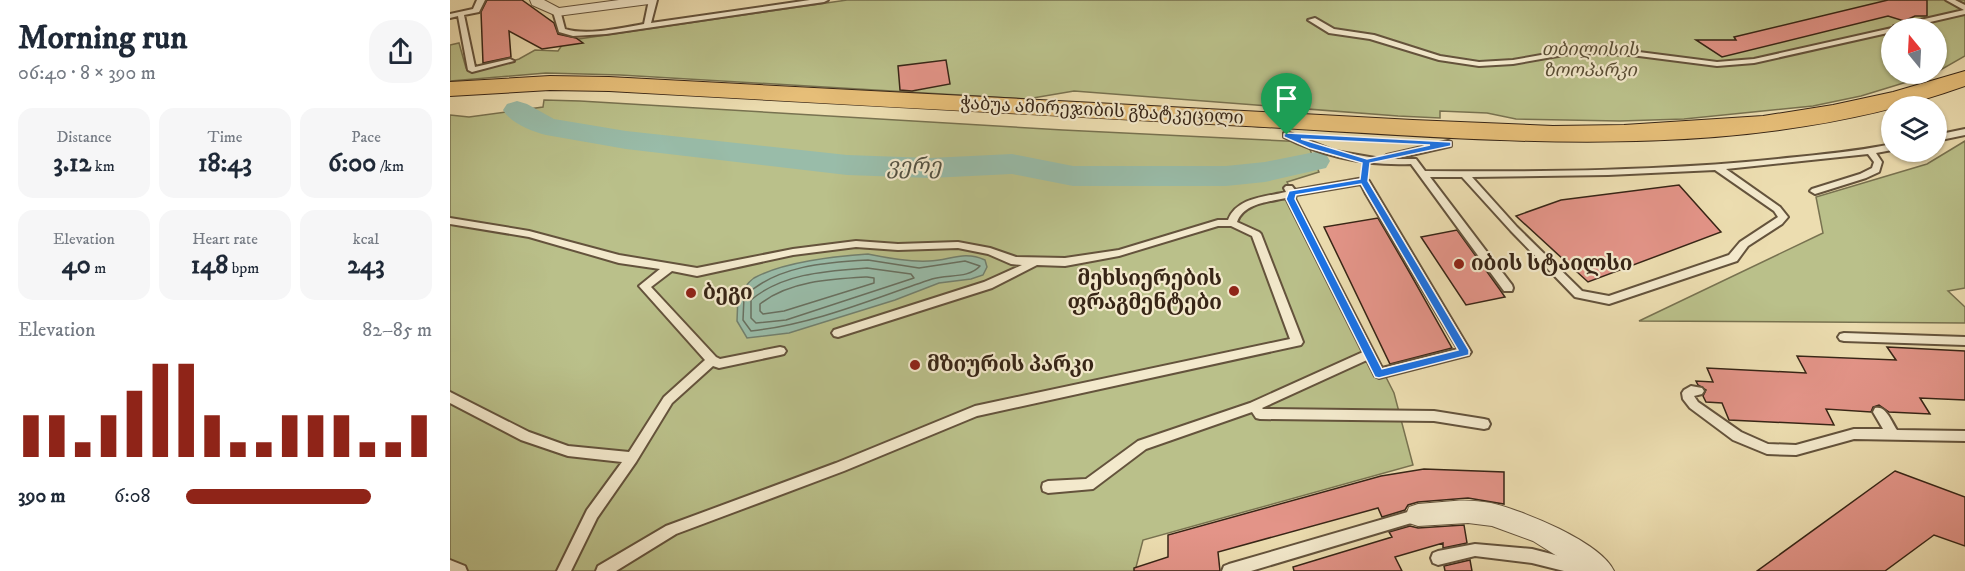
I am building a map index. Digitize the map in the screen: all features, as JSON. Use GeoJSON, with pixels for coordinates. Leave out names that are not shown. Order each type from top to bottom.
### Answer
{"type":"FeatureCollection","features":[{"type":"Feature","properties":{"kind":"main road","name":"ჭაბუა ამირეჯიბის გზატკეცილი"},"geometry":{"type":"LineString","coordinates":[[450,89],[550,83],[609,84],[1435,129],[1608,134],[1716,129],[1795,120],[1897,100],[1965,78]]}},
{"type":"Feature","properties":{"kind":"main road","name":"ჭაბუა ამირეჯიბის გზატკეცილი"},"geometry":{"type":"LineString","coordinates":[[450,99],[534,94],[1537,148],[1708,144],[1833,130],[1881,119]]}},
{"type":"Feature","properties":{"kind":"main road"},"geometry":{"type":"LineString","coordinates":[[1947,102],[1965,97]]}},
{"type":"Feature","properties":{"kind":"street"},"geometry":{"type":"LineString","coordinates":[[537,0],[557,12],[651,0]]}},
{"type":"Feature","properties":{"kind":"street"},"geometry":{"type":"LineString","coordinates":[[1418,515],[1475,512],[1519,523],[1581,555],[1601,571]]}},
{"type":"Feature","properties":{"kind":"lane"},"geometry":{"type":"LineString","coordinates":[[450,16],[461,15],[476,9],[481,0]]}},
{"type":"Feature","properties":{"kind":"lane"},"geometry":{"type":"LineString","coordinates":[[648,26],[651,0]]}},
{"type":"Feature","properties":{"kind":"lane"},"geometry":{"type":"LineString","coordinates":[[557,12],[562,30],[573,34],[648,26],[789,2],[824,0]]}},
{"type":"Feature","properties":{"kind":"lane"},"geometry":{"type":"LineString","coordinates":[[1950,0],[1965,10]]}},
{"type":"Feature","properties":{"kind":"lane"},"geometry":{"type":"LineString","coordinates":[[1935,18],[1965,10]]}},
{"type":"Feature","properties":{"kind":"lane"},"geometry":{"type":"LineString","coordinates":[[461,15],[472,70],[510,61]]}},
{"type":"Feature","properties":{"kind":"lane"},"geometry":{"type":"LineString","coordinates":[[1312,20],[1332,31],[1371,37],[1439,58],[1479,64],[1513,62],[1575,51],[1631,53],[1717,64],[1754,61],[1828,42],[1881,32]]}},
{"type":"Feature","properties":{"kind":"lane"},"geometry":{"type":"LineString","coordinates":[[1947,136],[1965,132]]}},
{"type":"Feature","properties":{"kind":"lane"},"geometry":{"type":"LineString","coordinates":[[1287,135],[1312,146],[1366,162],[1413,161],[1425,174],[1508,288]]}},
{"type":"Feature","properties":{"kind":"lane"},"geometry":{"type":"LineString","coordinates":[[1366,162],[1448,144]]}},
{"type":"Feature","properties":{"kind":"lane"},"geometry":{"type":"LineString","coordinates":[[1425,174],[1552,175],[1717,167],[1881,149]]}},
{"type":"Feature","properties":{"kind":"lane"},"geometry":{"type":"LineString","coordinates":[[1815,191],[1876,170],[1878,162],[1871,151]]}},
{"type":"Feature","properties":{"kind":"lane"},"geometry":{"type":"LineString","coordinates":[[1290,190],[1290,199],[1379,374],[1465,352],[1364,181],[1366,162]]}},
{"type":"Feature","properties":{"kind":"lane"},"geometry":{"type":"LineString","coordinates":[[1465,175],[1514,229],[1579,294],[1609,300],[1733,258],[1744,244],[1779,222],[1783,217],[1777,209],[1717,167]]}},
{"type":"Feature","properties":{"kind":"lane"},"geometry":{"type":"LineString","coordinates":[[1232,223],[1233,214],[1242,206],[1290,190],[1364,181]]}},
{"type":"Feature","properties":{"kind":"lane"},"geometry":{"type":"LineString","coordinates":[[450,221],[529,234],[619,259],[697,272],[721,269],[793,252],[856,244],[898,247],[958,245],[990,251],[1015,261],[1065,262],[1119,253],[1176,237],[1204,226],[1232,223],[1256,234],[1297,342],[975,411],[840,466],[671,530],[603,571]]}},
{"type":"Feature","properties":{"kind":"lane"},"geometry":{"type":"LineString","coordinates":[[838,333],[988,285],[1035,262]]}},
{"type":"Feature","properties":{"kind":"lane"},"geometry":{"type":"LineString","coordinates":[[669,268],[644,286],[712,360],[719,363],[780,351]]}},
{"type":"Feature","properties":{"kind":"lane"},"geometry":{"type":"LineString","coordinates":[[1844,337],[1965,341]]}},
{"type":"Feature","properties":{"kind":"lane"},"geometry":{"type":"LineString","coordinates":[[1048,487],[1088,485],[1142,445],[1254,406],[1369,354]]}},
{"type":"Feature","properties":{"kind":"lane"},"geometry":{"type":"LineString","coordinates":[[564,571],[592,514],[632,458],[668,400],[712,360]]}},
{"type":"Feature","properties":{"kind":"lane"},"geometry":{"type":"LineString","coordinates":[[1698,391],[1688,393],[1694,405],[1737,436],[1767,449],[1796,450],[1854,434],[1965,436]]}},
{"type":"Feature","properties":{"kind":"lane"},"geometry":{"type":"LineString","coordinates":[[450,398],[525,436],[568,451],[632,458]]}},
{"type":"Feature","properties":{"kind":"lane"},"geometry":{"type":"LineString","coordinates":[[1254,406],[1260,414],[1434,416],[1484,423]]}},
{"type":"Feature","properties":{"kind":"lane"},"geometry":{"type":"LineString","coordinates":[[1879,412],[1893,434]]}},
{"type":"Feature","properties":{"kind":"lane"},"geometry":{"type":"LineString","coordinates":[[1229,571],[1418,515]]}},
{"type":"Feature","properties":{"kind":"lane"},"geometry":{"type":"LineString","coordinates":[[1438,558],[1475,550],[1533,556],[1590,571]]}},
{"type":"Feature","properties":{"kind":"lane"},"geometry":{"type":"LineString","coordinates":[[450,567],[460,571]]}},
{"type":"Feature","properties":{"kind":"green space","name":"თბილისის ზოოპარკი"},"geometry":{"type":"Polygon","coordinates":[[[847,0],[1965,0],[1965,56],[1947,66],[1947,18],[1881,18],[1881,84],[1900,84],[1861,96],[1813,106],[1684,119],[1620,121],[1516,119],[1487,113],[1440,111],[1440,118],[1074,91],[1027,99],[620,75],[546,73],[450,81],[450,45],[459,43],[466,68],[493,67],[519,59],[535,50],[558,51],[565,41],[847,0]]]}},
{"type":"Feature","properties":{"kind":"green space","name":"მზიურის პარკი"},"geometry":{"type":"Polygon","coordinates":[[[544,100],[1307,142],[1319,172],[1287,182],[1394,393],[1413,465],[1143,540],[1135,571],[450,571],[450,115],[469,117],[543,107],[544,100]]]}},
{"type":"Feature","properties":{"kind":"green space"},"geometry":{"type":"Polygon","coordinates":[[[1965,141],[1965,288],[1948,291],[1965,307],[1965,323],[1639,321],[1823,233],[1816,197],[1930,162],[1947,162],[1947,152],[1965,141]]]}},
{"type":"Feature","properties":{"kind":"water"},"geometry":{"type":"Polygon","coordinates":[[[868,254],[921,261],[970,256],[985,260],[987,267],[983,275],[971,279],[939,283],[895,300],[789,333],[747,338],[737,321],[738,295],[754,278],[794,264],[868,254]]]}},
{"type":"Feature","properties":{"kind":"building"},"geometry":{"type":"Polygon","coordinates":[[[487,0],[522,0],[554,23],[558,34],[576,38],[583,43],[542,49],[509,31],[511,57],[483,63],[481,12],[487,0]]]}},
{"type":"Feature","properties":{"kind":"building"},"geometry":{"type":"Polygon","coordinates":[[[1888,0],[1927,0],[1927,16],[1894,18],[1888,16],[1722,57],[1696,40],[1736,40],[1734,37],[1888,0]]]}},
{"type":"Feature","properties":{"kind":"building"},"geometry":{"type":"Polygon","coordinates":[[[946,60],[950,84],[912,91],[900,90],[898,66],[946,60]]]}},
{"type":"Feature","properties":{"kind":"building"},"geometry":{"type":"Polygon","coordinates":[[[1679,185],[1721,232],[1588,282],[1516,216],[1561,200],[1679,185]]]}},
{"type":"Feature","properties":{"kind":"building"},"geometry":{"type":"Polygon","coordinates":[[[1378,218],[1452,348],[1390,364],[1324,227],[1378,218]]]}},
{"type":"Feature","properties":{"kind":"building"},"geometry":{"type":"Polygon","coordinates":[[[1457,230],[1505,297],[1466,305],[1421,237],[1457,230]]]}},
{"type":"Feature","properties":{"kind":"building"},"geometry":{"type":"Polygon","coordinates":[[[1887,347],[1965,351],[1965,400],[1920,398],[1930,414],[1889,412],[1879,405],[1873,407],[1871,412],[1826,409],[1834,425],[1729,420],[1722,403],[1706,402],[1703,396],[1706,390],[1696,381],[1713,382],[1707,368],[1806,373],[1797,356],[1896,360],[1887,347]]]}},
{"type":"Feature","properties":{"kind":"building"},"geometry":{"type":"Polygon","coordinates":[[[1424,469],[1504,472],[1504,504],[1468,498],[1418,502],[1408,505],[1405,510],[1382,517],[1378,508],[1218,552],[1220,571],[1134,571],[1134,568],[1168,557],[1168,535],[1381,476],[1424,469]]]}},
{"type":"Feature","properties":{"kind":"building"},"geometry":{"type":"Polygon","coordinates":[[[1895,471],[1965,497],[1965,546],[1934,535],[1885,571],[1757,571],[1895,471]]]}},
{"type":"Feature","properties":{"kind":"building"},"geometry":{"type":"Polygon","coordinates":[[[1464,525],[1467,543],[1443,548],[1443,543],[1395,557],[1402,571],[1294,571],[1293,567],[1392,537],[1389,532],[1410,526],[1418,528],[1464,525]]]}},
{"type":"Feature","properties":{"kind":"building"},"geometry":{"type":"Polygon","coordinates":[[[1470,560],[1472,571],[1445,571],[1444,566],[1470,560]]]}},
{"type":"Feature","properties":{"kind":"waterway","name":"ვერე"},"geometry":{"type":"LineString","coordinates":[[517,110],[546,126],[626,140],[847,165],[930,168],[1012,164],[1073,176],[1226,176],[1265,172],[1315,161]]}},
{"type":"Feature","properties":{"kind":"place","name":"იბის სტაილსი"},"geometry":{"type":"Point","coordinates":[1459,264]}},
{"type":"Feature","properties":{"kind":"place","name":"მეხსიერების ფრაგმენტები"},"geometry":{"type":"Point","coordinates":[1234,291]}},
{"type":"Feature","properties":{"kind":"place","name":"ბეგი"},"geometry":{"type":"Point","coordinates":[691,293]}},
{"type":"Feature","properties":{"kind":"place","name":"მზიურის პარკი"},"geometry":{"type":"Point","coordinates":[915,365]}},
{"type":"Feature","properties":{"kind":"route"},"geometry":{"type":"LineString","coordinates":[[1287,135],[1297,141],[1366,162],[1364,181],[1292,193],[1290,199],[1379,374],[1465,352],[1364,181],[1366,162],[1448,144],[1287,135]]}}]}
